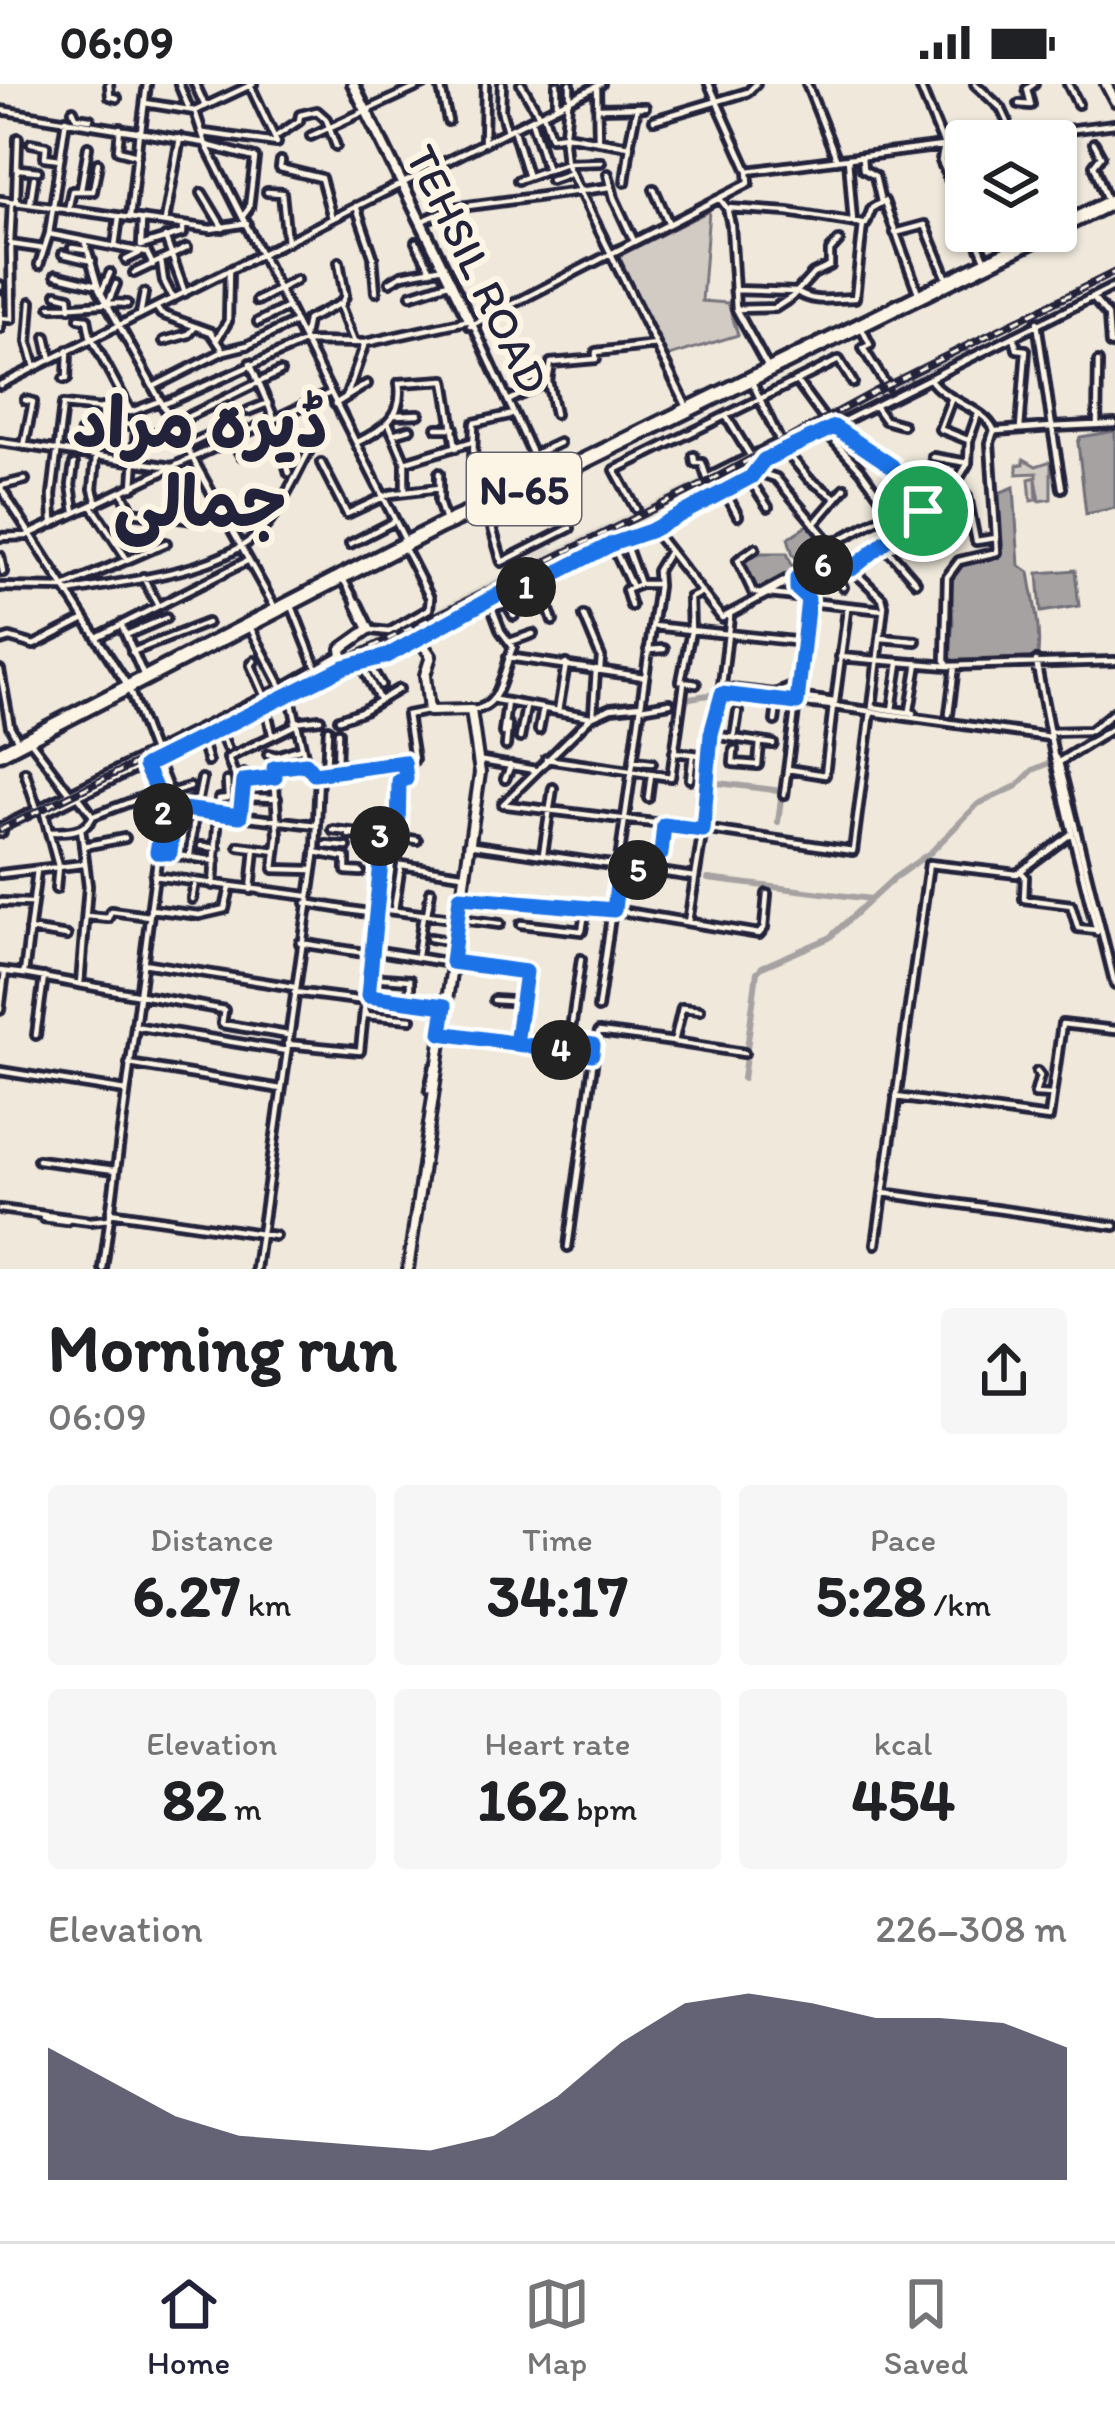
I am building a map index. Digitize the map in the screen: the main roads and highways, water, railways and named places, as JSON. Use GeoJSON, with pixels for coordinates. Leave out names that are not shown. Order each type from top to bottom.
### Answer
{"type":"FeatureCollection","features":[{"type":"Feature","properties":{"kind":"highway","name":"N-65"},"geometry":{"type":"LineString","coordinates":[[1077,219],[1112,202]]}},
{"type":"Feature","properties":{"kind":"highway","name":"N-65"},"geometry":{"type":"LineString","coordinates":[[0,753],[446,524],[1008,252]]}},
{"type":"Feature","properties":{"kind":"waterway"},"geometry":{"type":"LineString","coordinates":[[2,589],[17,591]]}},
{"type":"Feature","properties":{"kind":"waterway"},"geometry":{"type":"LineString","coordinates":[[644,670],[648,644]]}},
{"type":"Feature","properties":{"kind":"waterway"},"geometry":{"type":"LineString","coordinates":[[724,692],[795,699]]}},
{"type":"Feature","properties":{"kind":"waterway"},"geometry":{"type":"LineString","coordinates":[[684,699],[720,693]]}},
{"type":"Feature","properties":{"kind":"waterway"},"geometry":{"type":"LineString","coordinates":[[642,706],[682,700]]}},
{"type":"Feature","properties":{"kind":"waterway"},"geometry":{"type":"LineString","coordinates":[[1094,738],[1115,722]]}},
{"type":"Feature","properties":{"kind":"waterway"},"geometry":{"type":"LineString","coordinates":[[743,1079],[757,972],[762,967],[829,938],[894,878],[931,852],[978,804],[1068,755]]}},
{"type":"Feature","properties":{"kind":"waterway"},"geometry":{"type":"LineString","coordinates":[[710,782],[782,791],[778,822]]}},
{"type":"Feature","properties":{"kind":"waterway"},"geometry":{"type":"LineString","coordinates":[[708,879],[871,899]]}},
{"type":"Feature","properties":{"kind":"railway"},"geometry":{"type":"LineString","coordinates":[[0,830],[706,483],[880,389],[1115,272]]}},
{"type":"Feature","properties":{"kind":"district","name":"ڈیرہ مراد جمالی"},"geometry":{"type":"Point","coordinates":[200,463]}}]}
